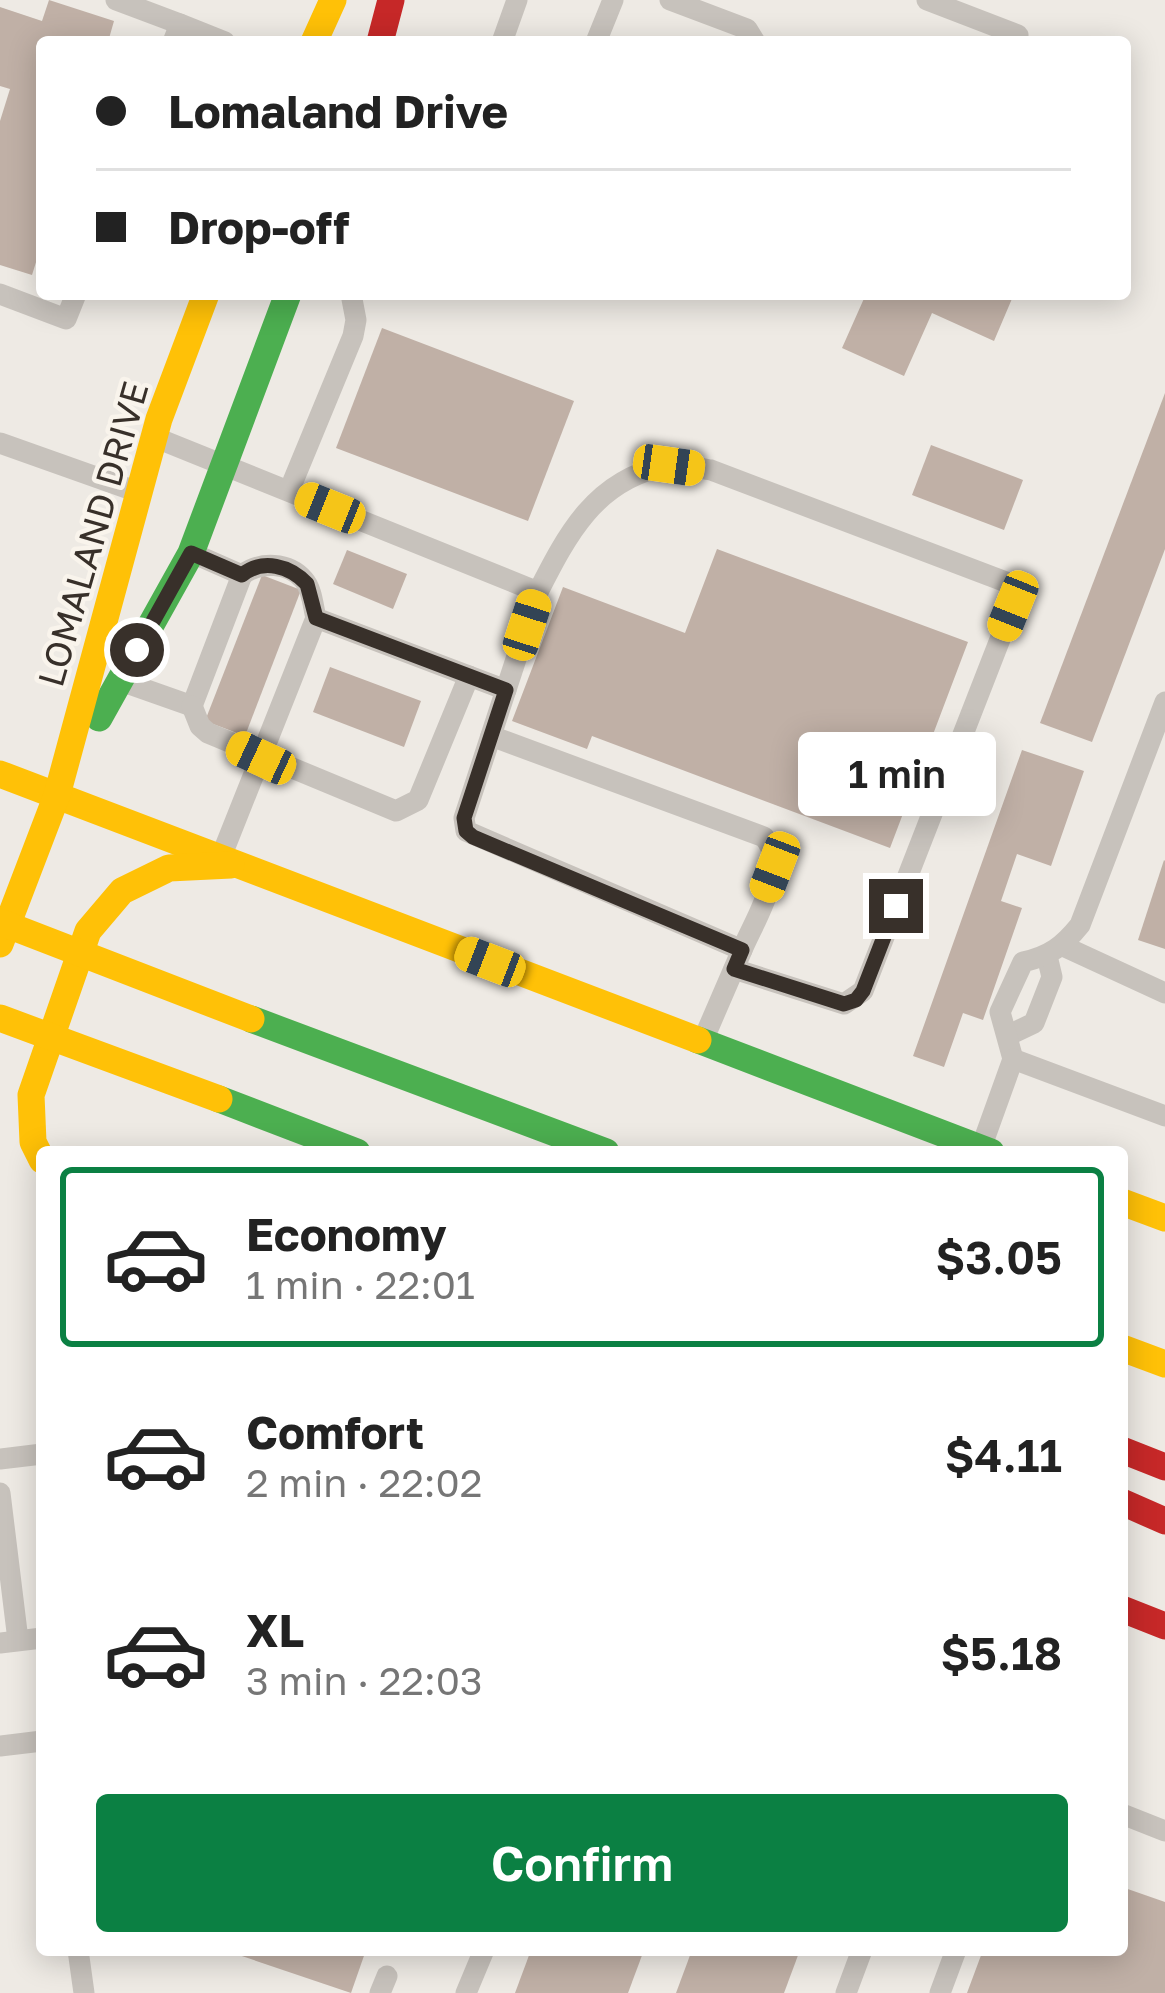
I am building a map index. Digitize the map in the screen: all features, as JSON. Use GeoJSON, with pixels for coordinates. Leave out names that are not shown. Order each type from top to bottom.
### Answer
{"type":"FeatureCollection","features":[{"type":"Feature","properties":{"kind":"main road"},"geometry":{"type":"LineString","coordinates":[[317,36],[333,0]]}},
{"type":"Feature","properties":{"kind":"main road"},"geometry":{"type":"LineString","coordinates":[[382,36],[392,0]]}},
{"type":"Feature","properties":{"kind":"main road","name":"LOMALAND DRIVE"},"geometry":{"type":"LineString","coordinates":[[0,944],[56,796],[154,437],[204,300]]}},
{"type":"Feature","properties":{"kind":"main road","name":"LOMALAND DRIVE"},"geometry":{"type":"LineString","coordinates":[[56,796],[191,553],[286,300]]}},
{"type":"Feature","properties":{"kind":"main road"},"geometry":{"type":"LineString","coordinates":[[0,774],[975,1146]]}},
{"type":"Feature","properties":{"kind":"main road"},"geometry":{"type":"LineString","coordinates":[[35,1174],[31,1095],[88,931],[122,891],[169,868],[228,861]]}},
{"type":"Feature","properties":{"kind":"main road"},"geometry":{"type":"LineString","coordinates":[[0,922],[590,1146]]}},
{"type":"Feature","properties":{"kind":"main road"},"geometry":{"type":"LineString","coordinates":[[0,1018],[341,1146]]}},
{"type":"Feature","properties":{"kind":"main road"},"geometry":{"type":"LineString","coordinates":[[1128,1204],[1165,1218]]}},
{"type":"Feature","properties":{"kind":"main road"},"geometry":{"type":"LineString","coordinates":[[1128,1350],[1165,1364]]}},
{"type":"Feature","properties":{"kind":"main road"},"geometry":{"type":"LineString","coordinates":[[1128,1452],[1165,1467]]}},
{"type":"Feature","properties":{"kind":"main road"},"geometry":{"type":"LineString","coordinates":[[1128,1505],[1165,1521]]}},
{"type":"Feature","properties":{"kind":"main road"},"geometry":{"type":"LineString","coordinates":[[1128,1620],[1165,1626]]}},
{"type":"Feature","properties":{"kind":"lane"},"geometry":{"type":"LineString","coordinates":[[116,0],[177,33]]}},
{"type":"Feature","properties":{"kind":"lane"},"geometry":{"type":"LineString","coordinates":[[504,36],[517,0]]}},
{"type":"Feature","properties":{"kind":"lane"},"geometry":{"type":"LineString","coordinates":[[599,36],[614,0]]}},
{"type":"Feature","properties":{"kind":"lane"},"geometry":{"type":"LineString","coordinates":[[670,0],[747,29],[751,36]]}},
{"type":"Feature","properties":{"kind":"lane"},"geometry":{"type":"LineString","coordinates":[[927,0],[1018,35]]}},
{"type":"Feature","properties":{"kind":"lane"},"geometry":{"type":"LineString","coordinates":[[0,294],[66,319],[74,300]]}},
{"type":"Feature","properties":{"kind":"lane"},"geometry":{"type":"LineString","coordinates":[[289,490],[353,336],[352,300]]}},
{"type":"Feature","properties":{"kind":"lane"},"geometry":{"type":"LineString","coordinates":[[154,437],[538,592]]}},
{"type":"Feature","properties":{"kind":"lane"},"geometry":{"type":"LineString","coordinates":[[0,443],[139,492]]}},
{"type":"Feature","properties":{"kind":"lane"},"geometry":{"type":"LineString","coordinates":[[669,465],[711,470],[1006,582],[1013,606],[856,1000],[844,1004],[738,960],[466,831],[464,818],[538,592],[570,528],[603,494],[669,465]]}},
{"type":"Feature","properties":{"kind":"lane"},"geometry":{"type":"LineString","coordinates":[[191,553],[242,575]]}},
{"type":"Feature","properties":{"kind":"lane"},"geometry":{"type":"LineString","coordinates":[[228,861],[261,758],[316,618],[302,578],[264,564],[242,575],[191,706],[208,733],[261,758],[396,811],[404,810],[418,800],[469,676]]}},
{"type":"Feature","properties":{"kind":"lane"},"geometry":{"type":"LineString","coordinates":[[316,618],[506,690]]}},
{"type":"Feature","properties":{"kind":"lane"},"geometry":{"type":"LineString","coordinates":[[120,681],[191,706]]}},
{"type":"Feature","properties":{"kind":"lane"},"geometry":{"type":"LineString","coordinates":[[987,1146],[1013,1059],[1000,1012],[1023,962],[1055,951],[1080,925],[1165,702]]}},
{"type":"Feature","properties":{"kind":"lane"},"geometry":{"type":"LineString","coordinates":[[491,736],[764,837],[771,845],[775,867],[702,1042]]}},
{"type":"Feature","properties":{"kind":"lane"},"geometry":{"type":"LineString","coordinates":[[1055,951],[1165,993]]}},
{"type":"Feature","properties":{"kind":"lane"},"geometry":{"type":"LineString","coordinates":[[1009,1035],[1034,1023],[1052,977],[1055,951]]}},
{"type":"Feature","properties":{"kind":"lane"},"geometry":{"type":"LineString","coordinates":[[1013,1059],[1165,1116]]}},
{"type":"Feature","properties":{"kind":"lane"},"geometry":{"type":"LineString","coordinates":[[0,1459],[36,1455]]}},
{"type":"Feature","properties":{"kind":"lane"},"geometry":{"type":"LineString","coordinates":[[0,1493],[9,1641]]}},
{"type":"Feature","properties":{"kind":"lane"},"geometry":{"type":"LineString","coordinates":[[0,1747],[36,1742]]}},
{"type":"Feature","properties":{"kind":"lane"},"geometry":{"type":"LineString","coordinates":[[1128,1816],[1165,1831]]}},
{"type":"Feature","properties":{"kind":"lane"},"geometry":{"type":"LineString","coordinates":[[79,1956],[84,1993]]}},
{"type":"Feature","properties":{"kind":"lane"},"geometry":{"type":"LineString","coordinates":[[466,1993],[481,1956]]}},
{"type":"Feature","properties":{"kind":"lane"},"geometry":{"type":"LineString","coordinates":[[846,1993],[860,1956]]}},
{"type":"Feature","properties":{"kind":"lane"},"geometry":{"type":"LineString","coordinates":[[940,1993],[954,1956]]}},
{"type":"Feature","properties":{"kind":"building"},"geometry":{"type":"Polygon","coordinates":[[[49,0],[114,21],[110,36],[36,36],[36,262],[32,275],[0,265],[0,121],[10,89],[0,86],[0,7],[42,21],[49,0]]]}},
{"type":"Feature","properties":{"kind":"building"},"geometry":{"type":"Polygon","coordinates":[[[863,300],[1011,300],[994,341],[932,313],[904,376],[842,348],[863,300]]]}},
{"type":"Feature","properties":{"kind":"building"},"geometry":{"type":"Polygon","coordinates":[[[382,328],[574,401],[528,521],[336,448],[382,328]]]}},
{"type":"Feature","properties":{"kind":"building"},"geometry":{"type":"Polygon","coordinates":[[[1165,393],[1165,549],[1092,742],[1040,723],[1165,393]]]}},
{"type":"Feature","properties":{"kind":"building"},"geometry":{"type":"Polygon","coordinates":[[[931,445],[1023,480],[1004,530],[912,495],[931,445]]]}},
{"type":"Feature","properties":{"kind":"building"},"geometry":{"type":"Polygon","coordinates":[[[717,549],[968,642],[890,848],[592,736],[587,749],[512,721],[563,587],[685,633],[717,549]]]}},
{"type":"Feature","properties":{"kind":"building"},"geometry":{"type":"Polygon","coordinates":[[[347,550],[407,574],[393,609],[333,584],[347,550]]]}},
{"type":"Feature","properties":{"kind":"building"},"geometry":{"type":"Polygon","coordinates":[[[262,575],[301,590],[245,736],[205,721],[262,575]]]}},
{"type":"Feature","properties":{"kind":"building"},"geometry":{"type":"Polygon","coordinates":[[[330,667],[421,701],[404,747],[313,712],[330,667]]]}},
{"type":"Feature","properties":{"kind":"building"},"geometry":{"type":"Polygon","coordinates":[[[1022,750],[1084,771],[1051,866],[1017,854],[1001,901],[1022,908],[983,1020],[963,1013],[944,1067],[913,1056],[1022,750]]]}},
{"type":"Feature","properties":{"kind":"building"},"geometry":{"type":"Polygon","coordinates":[[[1165,861],[1165,949],[1138,940],[1165,861]]]}},
{"type":"Feature","properties":{"kind":"building"},"geometry":{"type":"Polygon","coordinates":[[[1128,1889],[1165,1902],[1165,1993],[967,1993],[981,1956],[1128,1956],[1128,1889]]]}},
{"type":"Feature","properties":{"kind":"building"},"geometry":{"type":"Polygon","coordinates":[[[242,1956],[364,1956],[351,1993],[242,1956]]]}},
{"type":"Feature","properties":{"kind":"building"},"geometry":{"type":"Polygon","coordinates":[[[529,1956],[642,1956],[628,1993],[515,1993],[529,1956]]]}},
{"type":"Feature","properties":{"kind":"building"},"geometry":{"type":"Polygon","coordinates":[[[690,1956],[798,1956],[784,1993],[676,1993],[690,1956]]]}},
{"type":"Feature","properties":{"kind":"traffic: fast"},"geometry":{"type":"LineString","coordinates":[[99,718],[191,553],[286,300]]}},
{"type":"Feature","properties":{"kind":"traffic: fast"},"geometry":{"type":"LineString","coordinates":[[251,1019],[590,1146]]}},
{"type":"Feature","properties":{"kind":"traffic: fast"},"geometry":{"type":"LineString","coordinates":[[698,1040],[975,1146]]}},
{"type":"Feature","properties":{"kind":"traffic: fast"},"geometry":{"type":"LineString","coordinates":[[219,1099],[341,1146]]}},
{"type":"Feature","properties":{"kind":"traffic: slow"},"geometry":{"type":"LineString","coordinates":[[317,36],[333,0]]}},
{"type":"Feature","properties":{"kind":"traffic: slow"},"geometry":{"type":"LineString","coordinates":[[0,944],[57,795],[159,419],[204,300]]}},
{"type":"Feature","properties":{"kind":"traffic: slow"},"geometry":{"type":"LineString","coordinates":[[0,774],[698,1040]]}},
{"type":"Feature","properties":{"kind":"traffic: slow"},"geometry":{"type":"LineString","coordinates":[[36,1148],[31,1095],[88,931],[122,891],[169,868],[231,865]]}},
{"type":"Feature","properties":{"kind":"traffic: slow"},"geometry":{"type":"LineString","coordinates":[[0,922],[251,1019]]}},
{"type":"Feature","properties":{"kind":"traffic: slow"},"geometry":{"type":"LineString","coordinates":[[0,1018],[219,1099]]}},
{"type":"Feature","properties":{"kind":"traffic: slow"},"geometry":{"type":"LineString","coordinates":[[1128,1204],[1165,1218]]}},
{"type":"Feature","properties":{"kind":"traffic: slow"},"geometry":{"type":"LineString","coordinates":[[1128,1350],[1165,1364]]}},
{"type":"Feature","properties":{"kind":"traffic: jam"},"geometry":{"type":"LineString","coordinates":[[382,36],[391,0]]}},
{"type":"Feature","properties":{"kind":"traffic: jam"},"geometry":{"type":"LineString","coordinates":[[1128,1452],[1165,1467]]}},
{"type":"Feature","properties":{"kind":"traffic: jam"},"geometry":{"type":"LineString","coordinates":[[1128,1505],[1165,1521]]}},
{"type":"Feature","properties":{"kind":"traffic: jam"},"geometry":{"type":"LineString","coordinates":[[1128,1611],[1165,1626]]}},
{"type":"Feature","properties":{"kind":"route"},"geometry":{"type":"LineString","coordinates":[[137,650],[191,553],[242,575],[253,566],[279,567],[307,584],[316,618],[506,690],[464,818],[466,831],[473,837],[742,950],[734,969],[844,1004],[863,991],[896,906]]}}]}
